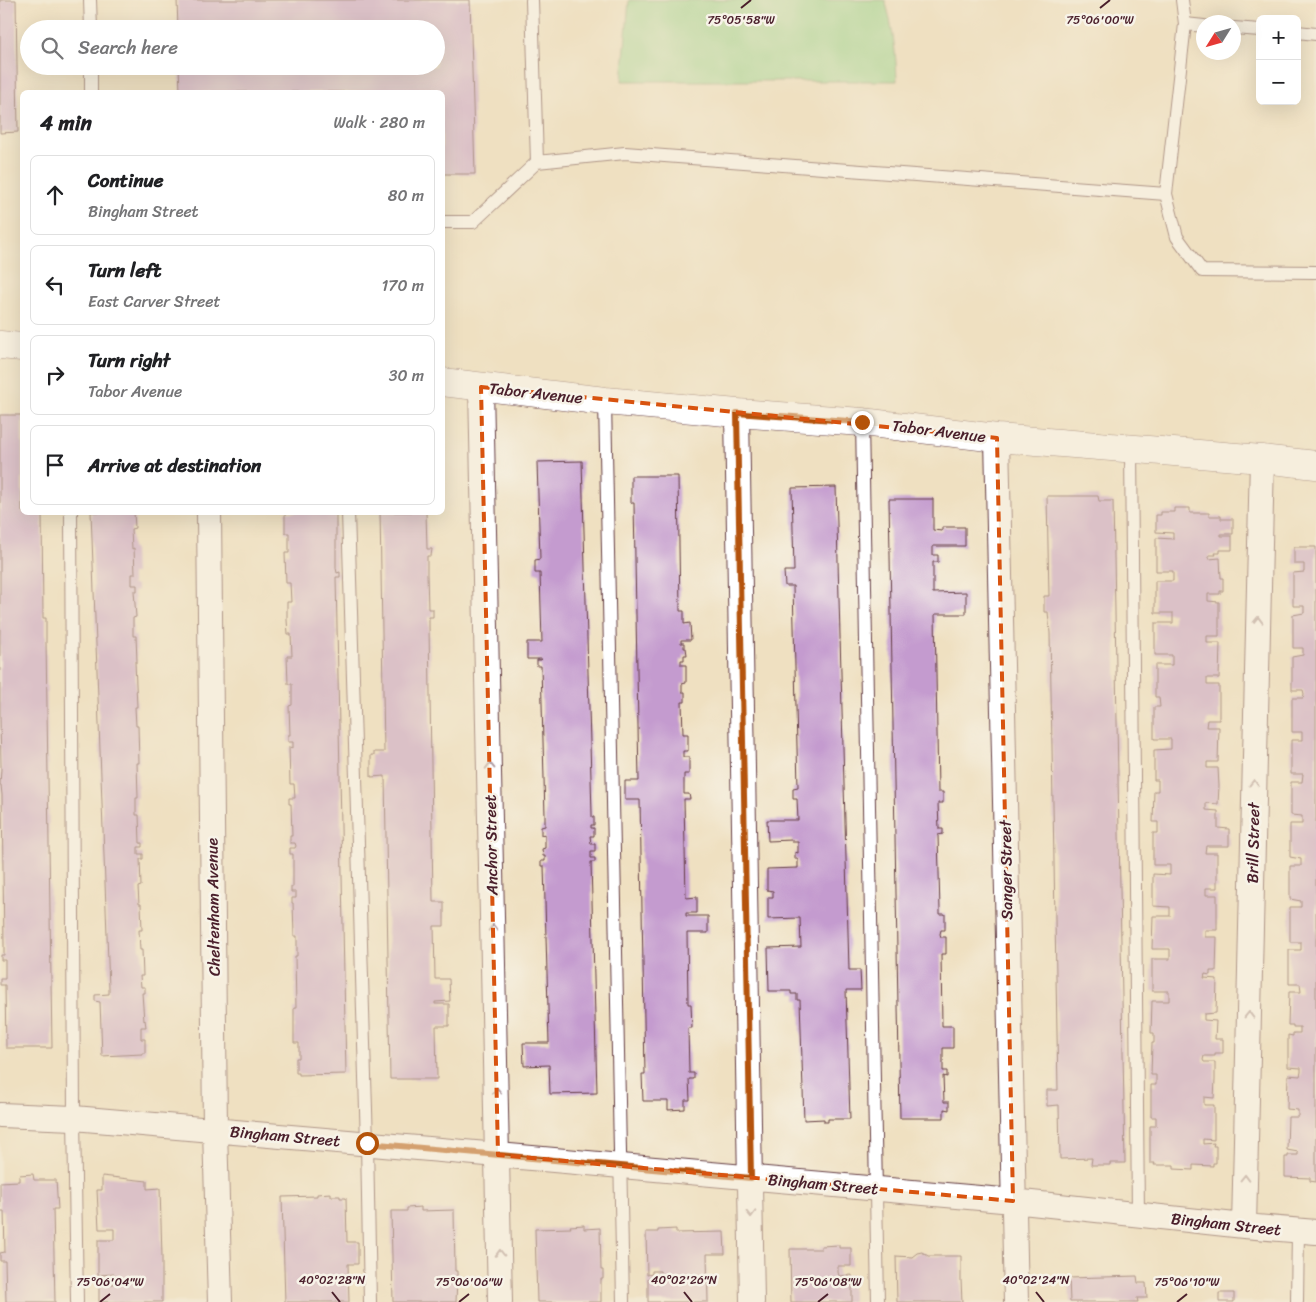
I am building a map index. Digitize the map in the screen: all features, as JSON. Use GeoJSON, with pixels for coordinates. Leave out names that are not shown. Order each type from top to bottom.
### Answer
{"type":"FeatureCollection","features":[{"type":"Feature","properties":{"kind":"street"},"geometry":{"type":"LineString","coordinates":[[0,345],[20,347]]}},
{"type":"Feature","properties":{"kind":"street","name":"Tabor Avenue"},"geometry":{"type":"LineString","coordinates":[[445,382],[605,401],[862,422],[997,438],[1316,465]]}},
{"type":"Feature","properties":{"kind":"street","name":"Anchor Street"},"geometry":{"type":"LineString","coordinates":[[481,387],[500,1302]]}},
{"type":"Feature","properties":{"kind":"street"},"geometry":{"type":"LineString","coordinates":[[737,413],[752,1302]]}},
{"type":"Feature","properties":{"kind":"street","name":"Sanger Street"},"geometry":{"type":"LineString","coordinates":[[997,438],[1016,1302]]}},
{"type":"Feature","properties":{"kind":"street","name":"Brill Street"},"geometry":{"type":"LineString","coordinates":[[1244,1226],[1262,459]]}},
{"type":"Feature","properties":{"kind":"street","name":"Cheltenham Avenue"},"geometry":{"type":"LineString","coordinates":[[209,515],[215,1130],[220,1302]]}},
{"type":"Feature","properties":{"kind":"street","name":"Bingham Street"},"geometry":{"type":"LineString","coordinates":[[0,1115],[74,1118],[498,1154],[1013,1201],[1307,1231]]}},
{"type":"Feature","properties":{"kind":"lane"},"geometry":{"type":"LineString","coordinates":[[90,0],[91,20]]}},
{"type":"Feature","properties":{"kind":"lane"},"geometry":{"type":"LineString","coordinates":[[532,0],[537,162]]}},
{"type":"Feature","properties":{"kind":"lane"},"geometry":{"type":"LineString","coordinates":[[1182,0],[1185,24],[1166,194],[1177,237],[1202,271],[1316,272]]}},
{"type":"Feature","properties":{"kind":"lane"},"geometry":{"type":"LineString","coordinates":[[1185,24],[1196,25]]}},
{"type":"Feature","properties":{"kind":"lane"},"geometry":{"type":"LineString","coordinates":[[1241,29],[1256,30]]}},
{"type":"Feature","properties":{"kind":"lane"},"geometry":{"type":"LineString","coordinates":[[1301,32],[1316,34]]}},
{"type":"Feature","properties":{"kind":"lane"},"geometry":{"type":"LineString","coordinates":[[91,75],[91,90]]}},
{"type":"Feature","properties":{"kind":"lane"},"geometry":{"type":"LineString","coordinates":[[445,222],[473,222],[537,162],[624,153],[1166,194]]}},
{"type":"Feature","properties":{"kind":"lane"},"geometry":{"type":"LineString","coordinates":[[605,401],[623,1302]]}},
{"type":"Feature","properties":{"kind":"lane"},"geometry":{"type":"LineString","coordinates":[[862,422],[878,1302]]}},
{"type":"Feature","properties":{"kind":"lane"},"geometry":{"type":"LineString","coordinates":[[1132,449],[1138,1215]]}},
{"type":"Feature","properties":{"kind":"lane"},"geometry":{"type":"LineString","coordinates":[[71,515],[74,1118],[77,1302]]}},
{"type":"Feature","properties":{"kind":"lane"},"geometry":{"type":"LineString","coordinates":[[348,515],[370,1302]]}},
{"type":"Feature","properties":{"kind":"lane"},"geometry":{"type":"LineString","coordinates":[[1297,1302],[1307,1231]]}},
{"type":"Feature","properties":{"kind":"highlighted area"},"geometry":{"type":"Polygon","coordinates":[[[481,387],[997,438],[1013,1201],[498,1155],[481,387]]]}},
{"type":"Feature","properties":{"kind":"green space"},"geometry":{"type":"Polygon","coordinates":[[[629,0],[885,0],[894,40],[897,81],[622,81],[629,0]]]}},
{"type":"Feature","properties":{"kind":"building"},"geometry":{"type":"Polygon","coordinates":[[[0,0],[16,0],[18,132],[0,133],[0,0]]]}},
{"type":"Feature","properties":{"kind":"building"},"geometry":{"type":"Polygon","coordinates":[[[177,0],[470,0],[475,174],[445,174],[445,90],[180,90],[179,75],[445,75],[445,20],[178,20],[177,0]]]}},
{"type":"Feature","properties":{"kind":"building"},"geometry":{"type":"Polygon","coordinates":[[[0,415],[20,415],[20,515],[42,515],[43,618],[46,618],[52,1048],[6,1048],[5,985],[0,985],[0,979],[5,979],[5,960],[1,960],[1,955],[4,955],[4,945],[0,719],[0,415]]]}},
{"type":"Feature","properties":{"kind":"building"},"geometry":{"type":"Polygon","coordinates":[[[582,461],[592,817],[594,817],[594,825],[591,825],[591,828],[594,828],[594,836],[590,836],[591,844],[595,844],[595,851],[591,851],[591,858],[595,858],[595,862],[591,862],[597,1093],[550,1094],[549,1065],[524,1066],[523,1043],[549,1043],[544,866],[541,866],[541,861],[545,861],[542,849],[545,848],[545,834],[541,835],[541,827],[545,826],[545,816],[541,666],[537,666],[537,660],[542,659],[527,659],[527,642],[542,642],[540,573],[535,573],[535,560],[540,559],[537,462],[582,461]]]}},
{"type":"Feature","properties":{"kind":"building"},"geometry":{"type":"Polygon","coordinates":[[[631,476],[678,476],[680,611],[684,611],[684,624],[690,623],[691,640],[681,640],[681,643],[684,643],[684,648],[686,648],[687,655],[684,655],[684,660],[681,660],[681,665],[686,665],[686,683],[682,684],[682,692],[685,692],[685,702],[682,702],[683,734],[688,734],[688,751],[683,751],[683,757],[689,757],[689,774],[684,774],[684,794],[689,794],[690,799],[684,799],[686,898],[697,897],[697,913],[686,913],[686,916],[708,916],[708,933],[687,933],[688,1004],[691,1004],[692,1028],[688,1028],[689,1073],[694,1073],[694,1079],[689,1079],[690,1100],[685,1100],[685,1109],[668,1110],[668,1101],[643,1101],[642,1074],[645,1074],[640,800],[625,800],[625,781],[639,781],[634,503],[631,503],[631,476]]]}},
{"type":"Feature","properties":{"kind":"building"},"geometry":{"type":"Polygon","coordinates":[[[836,487],[849,970],[860,970],[861,990],[846,990],[850,1119],[828,1119],[828,1122],[824,1122],[824,1119],[804,1120],[800,1000],[797,1000],[797,994],[791,994],[791,991],[769,991],[768,948],[801,947],[800,918],[768,919],[768,897],[773,897],[773,891],[767,890],[767,869],[798,868],[798,859],[795,859],[795,852],[798,853],[798,842],[792,842],[792,840],[768,841],[767,820],[798,820],[797,799],[793,799],[793,788],[798,787],[793,586],[785,586],[784,571],[794,571],[792,488],[836,487]]]}},
{"type":"Feature","properties":{"kind":"building"},"geometry":{"type":"Polygon","coordinates":[[[1047,496],[1098,496],[1099,501],[1113,501],[1125,1163],[1110,1163],[1110,1165],[1091,1165],[1092,1158],[1060,1159],[1059,1105],[1047,1106],[1047,1090],[1058,1090],[1050,633],[1048,612],[1044,612],[1044,596],[1049,596],[1047,496]]]}},
{"type":"Feature","properties":{"kind":"building"},"geometry":{"type":"Polygon","coordinates":[[[889,499],[933,499],[933,530],[942,531],[942,527],[965,527],[965,546],[933,546],[933,555],[938,555],[938,562],[933,562],[933,593],[966,592],[966,614],[935,614],[938,792],[943,792],[943,803],[938,803],[939,829],[943,829],[943,834],[938,835],[940,914],[945,914],[945,930],[941,930],[940,934],[941,937],[946,937],[946,954],[941,954],[942,1026],[953,1026],[953,1048],[943,1048],[943,1071],[947,1071],[947,1077],[943,1076],[944,1102],[949,1102],[949,1110],[944,1109],[944,1118],[900,1118],[889,499]]]}},
{"type":"Feature","properties":{"kind":"building"},"geometry":{"type":"Polygon","coordinates":[[[1174,508],[1190,508],[1190,513],[1209,513],[1209,516],[1221,516],[1221,519],[1233,519],[1233,534],[1221,534],[1221,536],[1232,536],[1232,550],[1220,550],[1220,553],[1215,553],[1216,555],[1209,555],[1209,559],[1220,558],[1223,591],[1220,591],[1220,594],[1208,594],[1208,601],[1219,602],[1219,636],[1207,636],[1207,643],[1220,643],[1219,678],[1207,678],[1207,685],[1219,685],[1219,720],[1207,720],[1206,727],[1219,727],[1218,762],[1207,762],[1207,768],[1218,768],[1218,804],[1206,803],[1206,810],[1218,811],[1218,828],[1229,829],[1229,846],[1206,846],[1205,853],[1217,853],[1217,888],[1206,888],[1206,895],[1217,895],[1217,930],[1205,930],[1205,937],[1217,937],[1216,971],[1210,971],[1210,975],[1205,974],[1204,978],[1217,979],[1216,1013],[1204,1014],[1204,1020],[1216,1021],[1215,1039],[1223,1039],[1223,1053],[1215,1053],[1215,1056],[1204,1056],[1203,1060],[1204,1062],[1215,1062],[1214,1098],[1204,1097],[1204,1105],[1214,1105],[1214,1140],[1203,1139],[1203,1144],[1214,1143],[1213,1146],[1216,1146],[1216,1163],[1213,1163],[1213,1166],[1193,1165],[1193,1170],[1174,1169],[1174,1165],[1154,1165],[1155,1163],[1150,1163],[1150,1126],[1156,1126],[1156,1117],[1151,1117],[1151,1085],[1156,1085],[1156,1075],[1151,1075],[1152,1043],[1154,1043],[1154,1033],[1151,1033],[1152,1001],[1169,1001],[1169,991],[1152,991],[1152,959],[1170,959],[1170,949],[1152,949],[1153,916],[1170,916],[1170,907],[1153,906],[1153,874],[1170,875],[1170,865],[1153,865],[1153,833],[1158,833],[1158,822],[1153,822],[1154,791],[1158,791],[1158,780],[1154,780],[1154,750],[1171,749],[1171,739],[1154,739],[1154,707],[1160,707],[1159,697],[1155,697],[1155,665],[1172,665],[1172,655],[1155,655],[1155,623],[1173,623],[1173,613],[1155,613],[1155,581],[1173,581],[1173,571],[1156,571],[1156,538],[1173,539],[1173,533],[1156,532],[1156,515],[1161,515],[1161,512],[1174,512],[1174,508]]]}},
{"type":"Feature","properties":{"kind":"building"},"geometry":{"type":"Polygon","coordinates":[[[91,515],[134,515],[135,528],[131,529],[135,574],[132,574],[132,585],[137,585],[137,591],[134,591],[136,617],[133,618],[133,636],[136,636],[137,707],[135,707],[136,726],[138,726],[139,763],[137,763],[138,798],[136,798],[136,815],[139,815],[140,843],[142,843],[142,847],[138,847],[138,854],[143,854],[143,859],[140,859],[141,886],[138,887],[142,930],[139,930],[143,976],[140,976],[141,987],[145,987],[145,993],[142,993],[146,1027],[141,1027],[141,1039],[145,1039],[145,1053],[102,1056],[100,1002],[95,1001],[95,995],[109,994],[91,515]]]}},
{"type":"Feature","properties":{"kind":"building"},"geometry":{"type":"Polygon","coordinates":[[[285,515],[336,515],[336,568],[337,573],[340,572],[340,577],[336,577],[346,1074],[299,1075],[299,1073],[296,1073],[296,1058],[299,1058],[299,1043],[294,1043],[297,936],[294,936],[292,898],[296,898],[296,892],[291,892],[291,887],[293,887],[293,854],[290,854],[290,848],[295,848],[296,846],[295,843],[290,843],[290,836],[292,836],[291,804],[289,804],[289,798],[295,798],[294,784],[290,784],[289,747],[293,748],[293,742],[288,742],[288,735],[290,735],[289,706],[292,705],[292,684],[288,684],[287,656],[292,656],[291,634],[288,634],[287,620],[287,602],[291,602],[290,583],[286,583],[285,553],[289,553],[289,533],[285,533],[285,515]]]}},
{"type":"Feature","properties":{"kind":"building"},"geometry":{"type":"Polygon","coordinates":[[[380,515],[426,515],[427,549],[432,549],[431,556],[427,556],[427,574],[428,609],[433,609],[433,617],[429,617],[429,625],[433,902],[444,902],[444,926],[434,926],[435,979],[449,979],[450,1001],[435,1002],[435,1004],[449,1004],[449,1026],[436,1026],[437,1079],[390,1079],[385,776],[371,777],[371,755],[374,755],[374,752],[384,752],[380,515]]]}},
{"type":"Feature","properties":{"kind":"building"},"geometry":{"type":"Polygon","coordinates":[[[1294,547],[1316,547],[1316,1182],[1310,1181],[1310,1178],[1285,1177],[1285,1157],[1288,1157],[1288,1155],[1298,1155],[1298,1152],[1287,1150],[1288,1117],[1298,1117],[1298,1110],[1287,1109],[1288,1075],[1300,1076],[1301,1072],[1301,1068],[1288,1067],[1288,1035],[1293,1036],[1293,1033],[1300,1033],[1300,1027],[1288,1025],[1289,992],[1301,992],[1300,984],[1289,984],[1289,950],[1301,950],[1301,942],[1290,942],[1290,907],[1301,907],[1301,901],[1290,899],[1290,866],[1301,866],[1301,859],[1290,857],[1290,824],[1302,824],[1302,816],[1291,815],[1291,782],[1302,782],[1303,774],[1291,774],[1291,740],[1302,740],[1302,732],[1292,732],[1292,698],[1303,698],[1304,694],[1303,690],[1292,690],[1292,657],[1303,655],[1303,648],[1293,648],[1293,615],[1304,613],[1304,606],[1293,606],[1293,573],[1304,572],[1304,564],[1294,564],[1294,547]]]}},
{"type":"Feature","properties":{"kind":"building"},"geometry":{"type":"Polygon","coordinates":[[[33,1174],[34,1180],[56,1180],[58,1209],[53,1209],[55,1302],[6,1302],[5,1261],[0,1261],[0,1253],[5,1252],[4,1211],[0,1211],[0,1182],[19,1181],[19,1175],[33,1174]]]}},
{"type":"Feature","properties":{"kind":"building"},"geometry":{"type":"Polygon","coordinates":[[[102,1176],[147,1181],[147,1189],[160,1188],[162,1302],[99,1302],[99,1285],[114,1284],[114,1274],[98,1275],[98,1240],[114,1240],[114,1229],[99,1229],[97,1190],[102,1190],[102,1176]]]}},
{"type":"Feature","properties":{"kind":"building"},"geometry":{"type":"Polygon","coordinates":[[[331,1193],[331,1196],[346,1198],[347,1242],[358,1242],[358,1264],[348,1264],[349,1302],[285,1302],[282,1197],[317,1196],[317,1194],[331,1193]]]}},
{"type":"Feature","properties":{"kind":"building"},"geometry":{"type":"Polygon","coordinates":[[[421,1207],[421,1211],[454,1210],[455,1271],[457,1271],[456,1302],[393,1302],[391,1211],[407,1211],[407,1208],[421,1207]]]}},
{"type":"Feature","properties":{"kind":"building"},"geometry":{"type":"Polygon","coordinates":[[[584,1225],[584,1229],[600,1228],[601,1270],[603,1270],[601,1302],[537,1302],[535,1229],[571,1228],[570,1226],[584,1225]]]}},
{"type":"Feature","properties":{"kind":"building"},"geometry":{"type":"Polygon","coordinates":[[[676,1229],[676,1233],[724,1232],[725,1254],[707,1254],[708,1302],[648,1302],[648,1278],[652,1278],[652,1281],[661,1281],[661,1276],[660,1271],[652,1271],[652,1274],[647,1275],[646,1232],[676,1229]]]}},
{"type":"Feature","properties":{"kind":"building"},"geometry":{"type":"Polygon","coordinates":[[[839,1245],[839,1248],[851,1248],[851,1266],[838,1266],[838,1272],[839,1276],[852,1275],[852,1302],[791,1302],[790,1249],[821,1249],[821,1246],[839,1245]]]}},
{"type":"Feature","properties":{"kind":"building"},"geometry":{"type":"Polygon","coordinates":[[[922,1252],[928,1256],[961,1256],[962,1302],[897,1302],[896,1256],[912,1257],[922,1252]]]}},
{"type":"Feature","properties":{"kind":"building"},"geometry":{"type":"Polygon","coordinates":[[[1137,1276],[1138,1283],[1146,1283],[1147,1298],[1137,1298],[1138,1302],[1070,1302],[1069,1278],[1137,1276]]]}},
{"type":"Feature","properties":{"kind":"building"},"geometry":{"type":"Polygon","coordinates":[[[1219,1293],[1234,1293],[1234,1302],[1219,1302],[1219,1293]]]}},
{"type":"Feature","properties":{"kind":"route"},"geometry":{"type":"LineString","coordinates":[[367,1143],[751,1178],[737,413],[862,422]]}}]}
